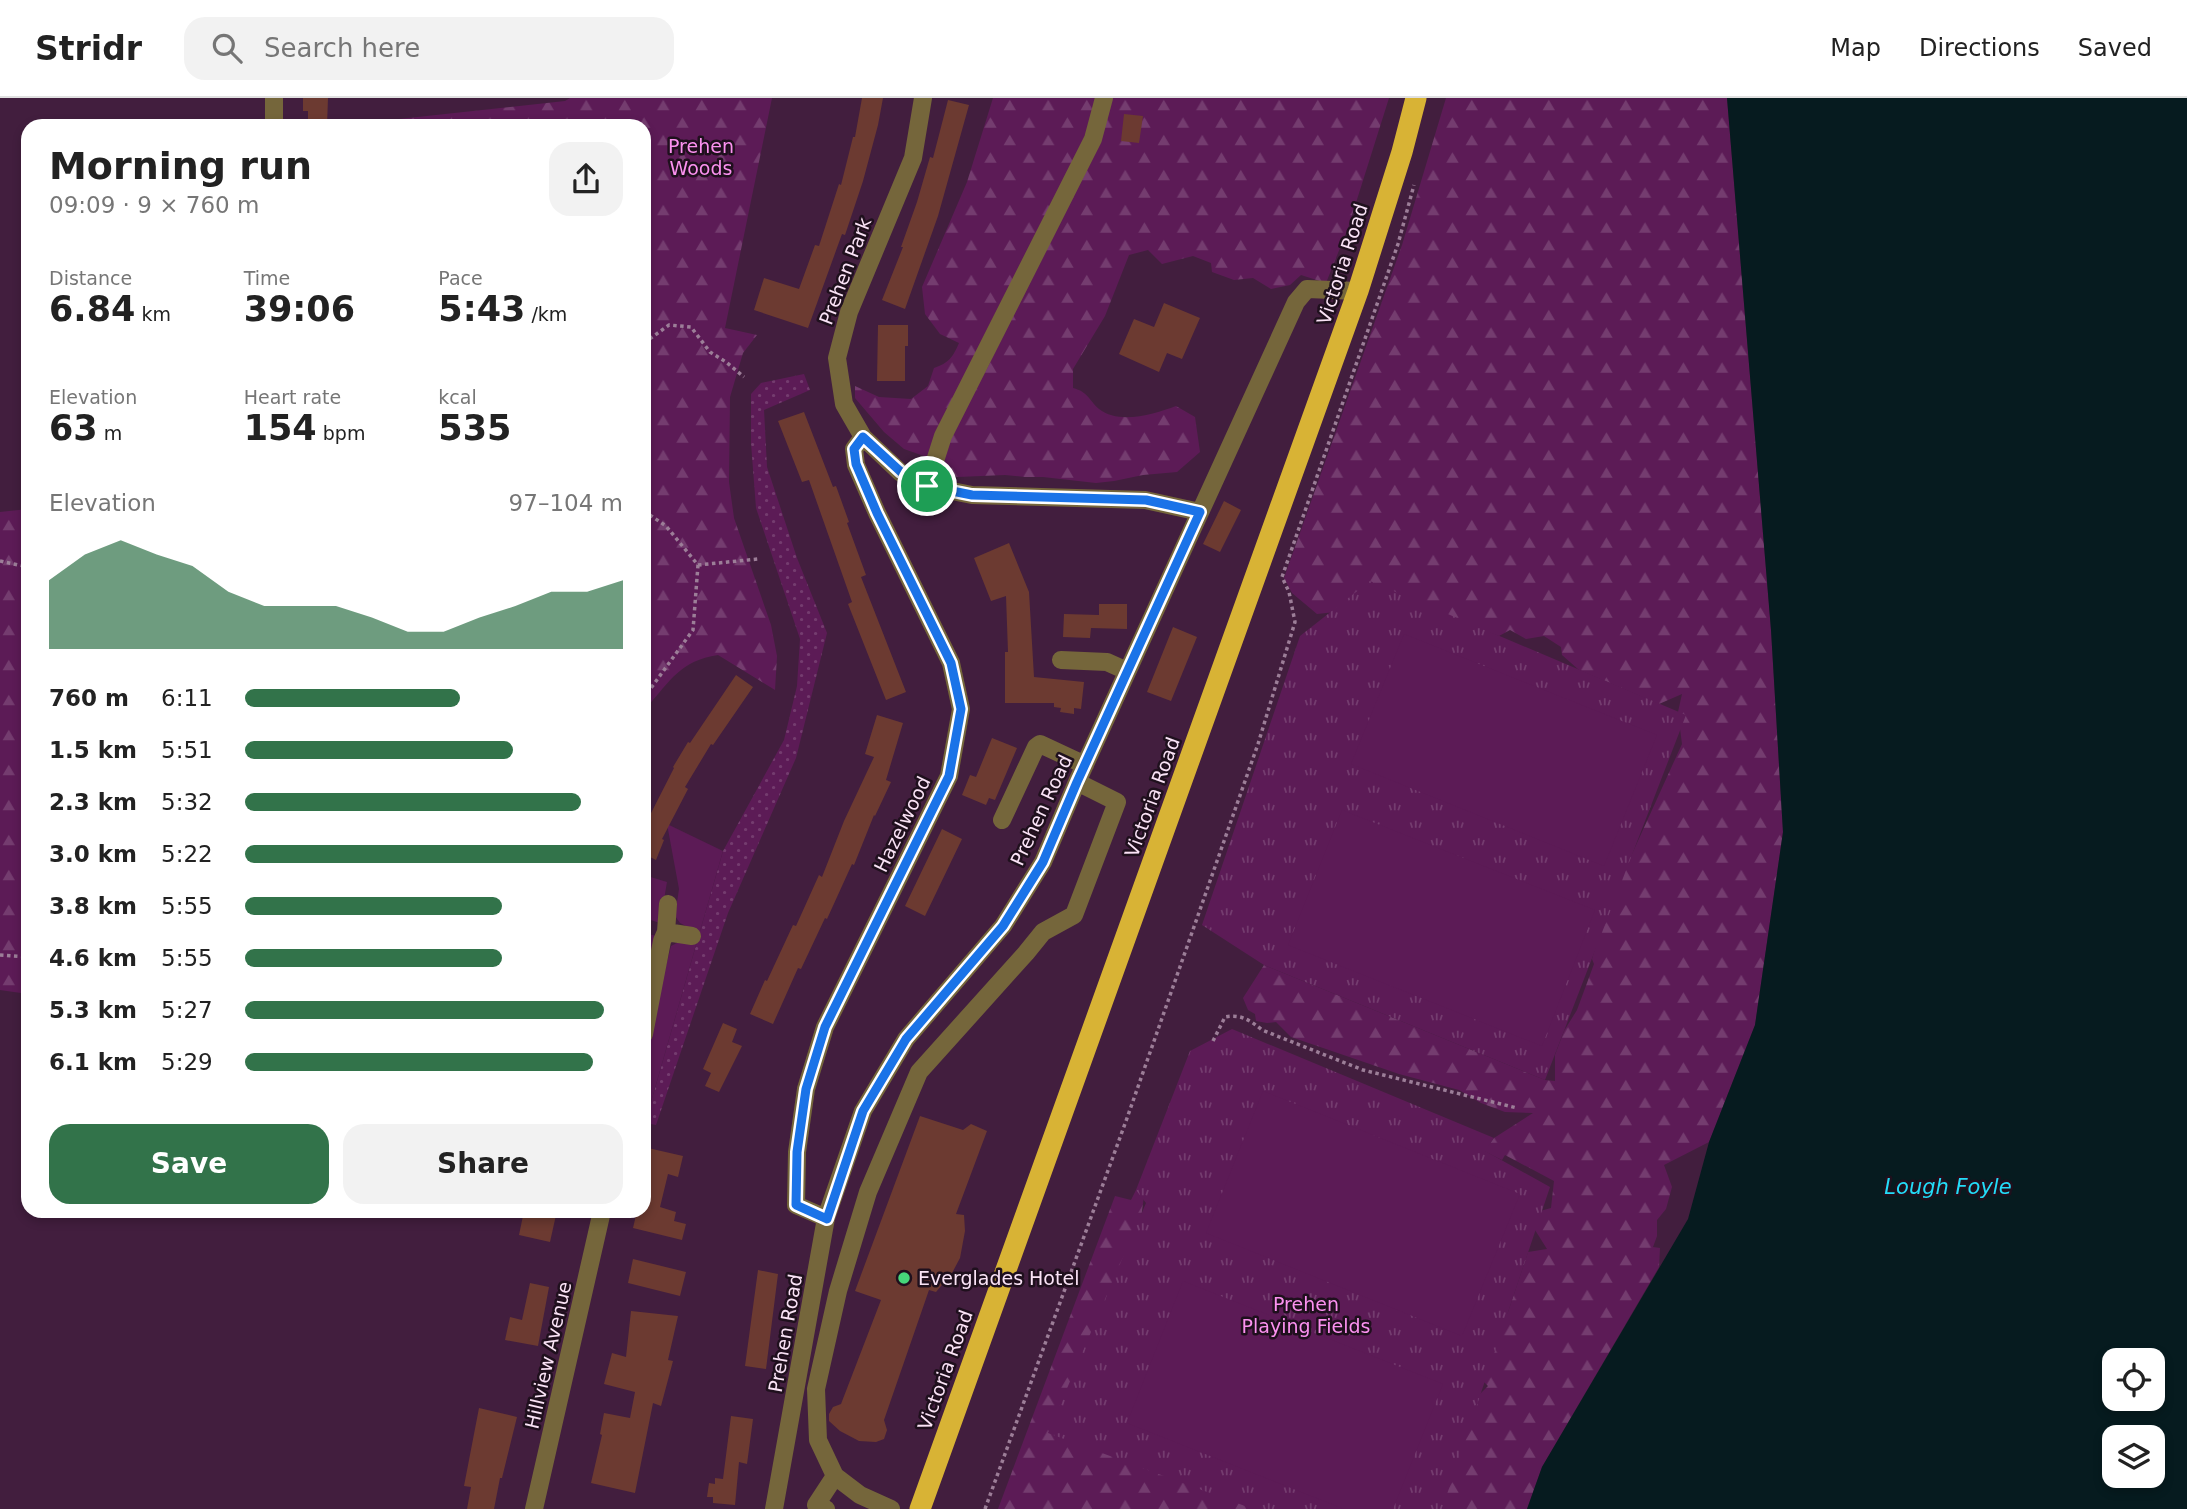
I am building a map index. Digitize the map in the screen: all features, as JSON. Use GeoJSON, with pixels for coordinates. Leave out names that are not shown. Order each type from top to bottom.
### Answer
{"type":"FeatureCollection","features":[{"type":"Feature","properties":{"kind":"highway","name":"Victoria Road"},"geometry":{"type":"LineString","coordinates":[[919,1509],[1358,291],[1402,152],[1416,98]]}},
{"type":"Feature","properties":{"kind":"street"},"geometry":{"type":"LineString","coordinates":[[274,98],[274,119]]}},
{"type":"Feature","properties":{"kind":"street","name":"Prehen Park"},"geometry":{"type":"LineString","coordinates":[[923,98],[913,158],[849,312],[837,358],[844,404],[863,437],[901,472],[927,486],[972,495],[1146,500],[1200,512]]}},
{"type":"Feature","properties":{"kind":"street"},"geometry":{"type":"LineString","coordinates":[[927,486],[943,436],[1093,139],[1104,98]]}},
{"type":"Feature","properties":{"kind":"street","name":"Prehen Road"},"geometry":{"type":"LineString","coordinates":[[774,1509],[827,1219],[863,1111],[906,1039],[1003,926],[1043,862],[1296,302],[1307,289],[1358,291]]}},
{"type":"Feature","properties":{"kind":"street","name":"Hazelwood"},"geometry":{"type":"LineString","coordinates":[[827,1219],[796,1205],[797,1152],[806,1089],[825,1027],[949,776],[961,709],[951,663],[877,513],[856,464],[854,449],[863,437]]}},
{"type":"Feature","properties":{"kind":"street"},"geometry":{"type":"LineString","coordinates":[[1061,659],[1107,662],[1127,671]]}},
{"type":"Feature","properties":{"kind":"street"},"geometry":{"type":"LineString","coordinates":[[1002,820],[1036,747],[1041,744],[1085,765]]}},
{"type":"Feature","properties":{"kind":"street"},"geometry":{"type":"LineString","coordinates":[[891,1509],[860,1495],[835,1476],[818,1440],[816,1389],[838,1291],[868,1192],[919,1072],[1044,932],[1074,915],[1117,802],[1077,782]]}},
{"type":"Feature","properties":{"kind":"street"},"geometry":{"type":"LineString","coordinates":[[651,998],[666,932],[668,904]]}},
{"type":"Feature","properties":{"kind":"street"},"geometry":{"type":"LineString","coordinates":[[666,932],[692,936]]}},
{"type":"Feature","properties":{"kind":"street","name":"Hillview Avenue"},"geometry":{"type":"LineString","coordinates":[[534,1509],[600,1218]]}},
{"type":"Feature","properties":{"kind":"street"},"geometry":{"type":"LineString","coordinates":[[825,1509],[816,1505],[835,1476]]}},
{"type":"Feature","properties":{"kind":"path"},"geometry":{"type":"LineString","coordinates":[[985,1509],[1126,1121],[1258,744],[1295,622],[1289,592],[1282,577],[1398,244],[1416,177]]}},
{"type":"Feature","properties":{"kind":"path"},"geometry":{"type":"LineString","coordinates":[[651,338],[669,325],[691,327],[710,352],[744,377]]}},
{"type":"Feature","properties":{"kind":"path"},"geometry":{"type":"LineString","coordinates":[[651,516],[666,526],[698,565],[692,630],[651,688]]}},
{"type":"Feature","properties":{"kind":"path"},"geometry":{"type":"LineString","coordinates":[[698,565],[758,559]]}},
{"type":"Feature","properties":{"kind":"path"},"geometry":{"type":"LineString","coordinates":[[0,561],[21,566]]}},
{"type":"Feature","properties":{"kind":"path"},"geometry":{"type":"LineString","coordinates":[[0,955],[21,956]]}},
{"type":"Feature","properties":{"kind":"path"},"geometry":{"type":"LineString","coordinates":[[1213,1041],[1225,1017],[1236,1015],[1250,1020],[1262,1030],[1363,1070],[1517,1108]]}},
{"type":"Feature","properties":{"kind":"green space","name":"Prehen Woods"},"geometry":{"type":"Polygon","coordinates":[[[570,98],[772,98],[725,328],[757,335],[743,353],[730,397],[729,482],[734,518],[771,625],[777,656],[775,690],[718,655],[685,667],[651,702],[651,119],[399,119],[565,101],[570,98]]]}},
{"type":"Feature","properties":{"kind":"green space"},"geometry":{"type":"Polygon","coordinates":[[[993,98],[1389,98],[1348,228],[1326,283],[1301,275],[1290,285],[1271,289],[1253,278],[1234,280],[1212,272],[1211,263],[1193,256],[1162,264],[1148,250],[1129,255],[1105,316],[1073,369],[1073,388],[1085,394],[1107,414],[1127,417],[1148,415],[1176,406],[1195,417],[1200,452],[1177,472],[1096,483],[1005,475],[957,477],[924,456],[904,449],[884,432],[855,398],[855,386],[879,397],[911,399],[928,386],[934,368],[947,362],[957,348],[959,343],[940,334],[925,314],[922,287],[967,182],[993,98]]]}},
{"type":"Feature","properties":{"kind":"green space"},"geometry":{"type":"Polygon","coordinates":[[[1446,98],[1727,98],[1771,630],[1783,832],[1755,1025],[1709,1142],[1664,1165],[1672,1187],[1666,1209],[1657,1220],[1657,1236],[1653,1247],[1660,1248],[1659,1267],[1542,1467],[1527,1509],[1431,1509],[1472,1402],[1488,1386],[1476,1374],[1508,1312],[1528,1252],[1547,1249],[1530,1222],[1533,1213],[1551,1208],[1554,1181],[1505,1155],[1502,1160],[1484,1151],[1494,1138],[1533,1113],[1505,1112],[1481,1103],[1459,1090],[1399,1074],[1291,1037],[1276,1022],[1256,1021],[1255,1014],[1248,1010],[1243,998],[1264,965],[1545,1080],[1555,1081],[1555,1055],[1564,1031],[1577,1010],[1594,964],[1592,959],[1607,909],[1682,744],[1678,712],[1682,694],[1659,704],[1579,670],[1562,655],[1561,647],[1544,636],[1526,639],[1510,630],[1499,636],[1400,599],[1353,610],[1317,614],[1292,593],[1284,578],[1402,245],[1446,98]]]}},
{"type":"Feature","properties":{"kind":"green space"},"geometry":{"type":"Polygon","coordinates":[[[804,374],[810,390],[764,410],[767,467],[797,558],[827,633],[796,758],[728,913],[656,1125],[651,1124],[651,1102],[723,851],[784,740],[797,686],[800,639],[756,508],[751,443],[751,394],[761,383],[804,374]]]}},
{"type":"Feature","properties":{"kind":"green space"},"geometry":{"type":"Polygon","coordinates":[[[21,510],[21,993],[0,990],[0,512],[21,510]]]}},
{"type":"Feature","properties":{"kind":"green space"},"geometry":{"type":"Polygon","coordinates":[[[1370,581],[1686,715],[1545,1080],[1264,965],[1202,925],[1300,636],[1370,581]]]}},
{"type":"Feature","properties":{"kind":"green space"},"geometry":{"type":"Polygon","coordinates":[[[1404,634],[1657,735],[1604,866],[1351,764],[1404,634]]]}},
{"type":"Feature","properties":{"kind":"green space"},"geometry":{"type":"Polygon","coordinates":[[[1342,810],[1595,910],[1542,1046],[1288,945],[1342,810]]]}},
{"type":"Feature","properties":{"kind":"green space"},"geometry":{"type":"Polygon","coordinates":[[[667,824],[723,851],[651,1102],[651,1025],[671,946],[698,932],[680,923],[675,916],[679,889],[667,824]]]}},
{"type":"Feature","properties":{"kind":"green space"},"geometry":{"type":"Polygon","coordinates":[[[651,877],[667,882],[660,923],[651,920],[651,877]]]}},
{"type":"Feature","properties":{"kind":"green space"},"geometry":{"type":"Polygon","coordinates":[[[651,935],[657,936],[651,964],[651,935]]]}},
{"type":"Feature","properties":{"kind":"green space","name":"Prehen Playing Fields"},"geometry":{"type":"Polygon","coordinates":[[[1232,1029],[1494,1138],[1485,1151],[1550,1187],[1442,1509],[1253,1509],[1048,1433],[1146,1203],[1136,1190],[1190,1051],[1232,1029]]]}},
{"type":"Feature","properties":{"kind":"green space"},"geometry":{"type":"Polygon","coordinates":[[[1263,1091],[1520,1194],[1462,1336],[1206,1233],[1263,1091]]]}},
{"type":"Feature","properties":{"kind":"green space"},"geometry":{"type":"Polygon","coordinates":[[[1145,1188],[1139,1234],[1301,1509],[998,1509],[1115,1196],[1131,1200],[1136,1190],[1145,1188]]]}},
{"type":"Feature","properties":{"kind":"green space"},"geometry":{"type":"Polygon","coordinates":[[[1183,1281],[1443,1384],[1393,1509],[1344,1509],[1127,1423],[1183,1281]]]}},
{"type":"Feature","properties":{"kind":"water","name":"Lough Foyle"},"geometry":{"type":"Polygon","coordinates":[[[1727,98],[2187,98],[2187,1509],[1527,1509],[1542,1467],[1688,1219],[1709,1142],[1755,1025],[1783,832],[1771,630],[1727,98]]]}},
{"type":"Feature","properties":{"kind":"building"},"geometry":{"type":"Polygon","coordinates":[[[303,98],[328,98],[327,119],[308,119],[308,111],[303,111],[303,98]]]}},
{"type":"Feature","properties":{"kind":"building"},"geometry":{"type":"Polygon","coordinates":[[[862,98],[883,98],[878,125],[845,235],[842,234],[808,328],[754,310],[764,278],[799,289],[815,245],[819,246],[839,184],[841,185],[855,137],[862,98]]]}},
{"type":"Feature","properties":{"kind":"building"},"geometry":{"type":"Polygon","coordinates":[[[948,100],[969,105],[938,216],[905,309],[882,300],[903,247],[930,157],[933,158],[948,100]]]}},
{"type":"Feature","properties":{"kind":"building"},"geometry":{"type":"Polygon","coordinates":[[[1124,114],[1143,116],[1139,143],[1121,141],[1124,114]]]}},
{"type":"Feature","properties":{"kind":"building"},"geometry":{"type":"Polygon","coordinates":[[[1164,303],[1200,318],[1182,359],[1167,353],[1159,372],[1119,354],[1134,319],[1154,327],[1164,303]]]}},
{"type":"Feature","properties":{"kind":"building"},"geometry":{"type":"Polygon","coordinates":[[[878,325],[908,325],[905,381],[877,381],[878,325]]]}},
{"type":"Feature","properties":{"kind":"building"},"geometry":{"type":"Polygon","coordinates":[[[804,412],[833,487],[836,486],[866,575],[861,577],[906,692],[886,700],[848,604],[852,602],[809,480],[802,482],[778,421],[804,412]]]}},
{"type":"Feature","properties":{"kind":"building"},"geometry":{"type":"Polygon","coordinates":[[[1224,501],[1241,510],[1220,552],[1203,544],[1224,501]]]}},
{"type":"Feature","properties":{"kind":"building"},"geometry":{"type":"Polygon","coordinates":[[[1009,543],[1029,592],[1034,677],[1084,682],[1081,709],[1074,708],[1074,714],[1060,712],[1061,708],[1054,707],[1054,703],[1005,703],[1005,652],[1008,652],[1006,596],[991,601],[974,558],[1009,543]]]}},
{"type":"Feature","properties":{"kind":"building"},"geometry":{"type":"Polygon","coordinates":[[[1099,604],[1127,604],[1127,629],[1091,628],[1090,638],[1063,637],[1064,614],[1099,615],[1099,604]]]}},
{"type":"Feature","properties":{"kind":"building"},"geometry":{"type":"Polygon","coordinates":[[[1173,627],[1197,637],[1171,701],[1147,692],[1173,627]]]}},
{"type":"Feature","properties":{"kind":"building"},"geometry":{"type":"Polygon","coordinates":[[[736,675],[753,687],[713,745],[711,744],[685,787],[688,789],[662,839],[664,840],[656,860],[651,858],[651,813],[673,767],[688,742],[690,743],[736,675]]]}},
{"type":"Feature","properties":{"kind":"building"},"geometry":{"type":"Polygon","coordinates":[[[877,715],[903,723],[886,780],[891,782],[854,865],[852,864],[801,969],[798,968],[773,1024],[750,1014],[819,875],[822,877],[874,757],[865,754],[877,715]]]}},
{"type":"Feature","properties":{"kind":"building"},"geometry":{"type":"Polygon","coordinates":[[[992,738],[1017,748],[995,800],[989,798],[986,805],[962,795],[970,775],[976,777],[992,738]]]}},
{"type":"Feature","properties":{"kind":"building"},"geometry":{"type":"Polygon","coordinates":[[[942,829],[962,839],[925,916],[905,906],[942,829]]]}},
{"type":"Feature","properties":{"kind":"building"},"geometry":{"type":"Polygon","coordinates":[[[723,1023],[737,1029],[732,1042],[742,1046],[719,1092],[705,1086],[711,1073],[703,1069],[723,1023]]]}},
{"type":"Feature","properties":{"kind":"building","name":"Everglades Hotel"},"geometry":{"type":"Polygon","coordinates":[[[920,1116],[963,1130],[971,1124],[987,1131],[956,1214],[964,1215],[965,1231],[960,1258],[952,1273],[936,1292],[929,1290],[884,1420],[887,1430],[884,1439],[876,1442],[859,1441],[840,1431],[829,1421],[829,1414],[833,1407],[841,1404],[881,1300],[855,1291],[920,1116]]]}},
{"type":"Feature","properties":{"kind":"building"},"geometry":{"type":"Polygon","coordinates":[[[651,1149],[683,1156],[678,1177],[668,1174],[660,1207],[676,1212],[674,1221],[686,1224],[682,1240],[633,1228],[635,1218],[651,1218],[651,1149]]]}},
{"type":"Feature","properties":{"kind":"building"},"geometry":{"type":"Polygon","coordinates":[[[523,1218],[555,1218],[550,1242],[519,1235],[523,1218]]]}},
{"type":"Feature","properties":{"kind":"building"},"geometry":{"type":"Polygon","coordinates":[[[633,1259],[686,1272],[680,1296],[628,1283],[633,1259]]]}},
{"type":"Feature","properties":{"kind":"building"},"geometry":{"type":"Polygon","coordinates":[[[758,1270],[778,1274],[766,1369],[745,1366],[758,1270]]]}},
{"type":"Feature","properties":{"kind":"building"},"geometry":{"type":"Polygon","coordinates":[[[530,1283],[549,1287],[538,1346],[505,1340],[510,1317],[522,1320],[530,1283]]]}},
{"type":"Feature","properties":{"kind":"building"},"geometry":{"type":"Polygon","coordinates":[[[631,1311],[678,1316],[668,1360],[673,1361],[661,1406],[653,1403],[635,1493],[591,1483],[604,1413],[630,1418],[635,1392],[604,1384],[612,1353],[626,1357],[631,1311]]]}},
{"type":"Feature","properties":{"kind":"building"},"geometry":{"type":"Polygon","coordinates":[[[479,1408],[517,1417],[494,1509],[467,1509],[471,1487],[464,1486],[479,1408]]]}},
{"type":"Feature","properties":{"kind":"building"},"geometry":{"type":"Polygon","coordinates":[[[731,1416],[753,1419],[747,1464],[739,1462],[735,1505],[713,1503],[713,1497],[707,1497],[709,1483],[715,1484],[715,1478],[723,1479],[731,1416]]]}},
{"type":"Feature","properties":{"kind":"place","name":"Everglades Hotel"},"geometry":{"type":"Point","coordinates":[904,1278]}},
{"type":"Feature","properties":{"kind":"route"},"geometry":{"type":"LineString","coordinates":[[863,437],[901,472],[927,486],[972,495],[1146,500],[1200,512],[1043,862],[1003,926],[906,1039],[863,1111],[827,1219],[796,1205],[797,1152],[806,1089],[825,1027],[949,776],[961,709],[951,663],[877,513],[856,464],[854,449],[863,437]]}}]}
